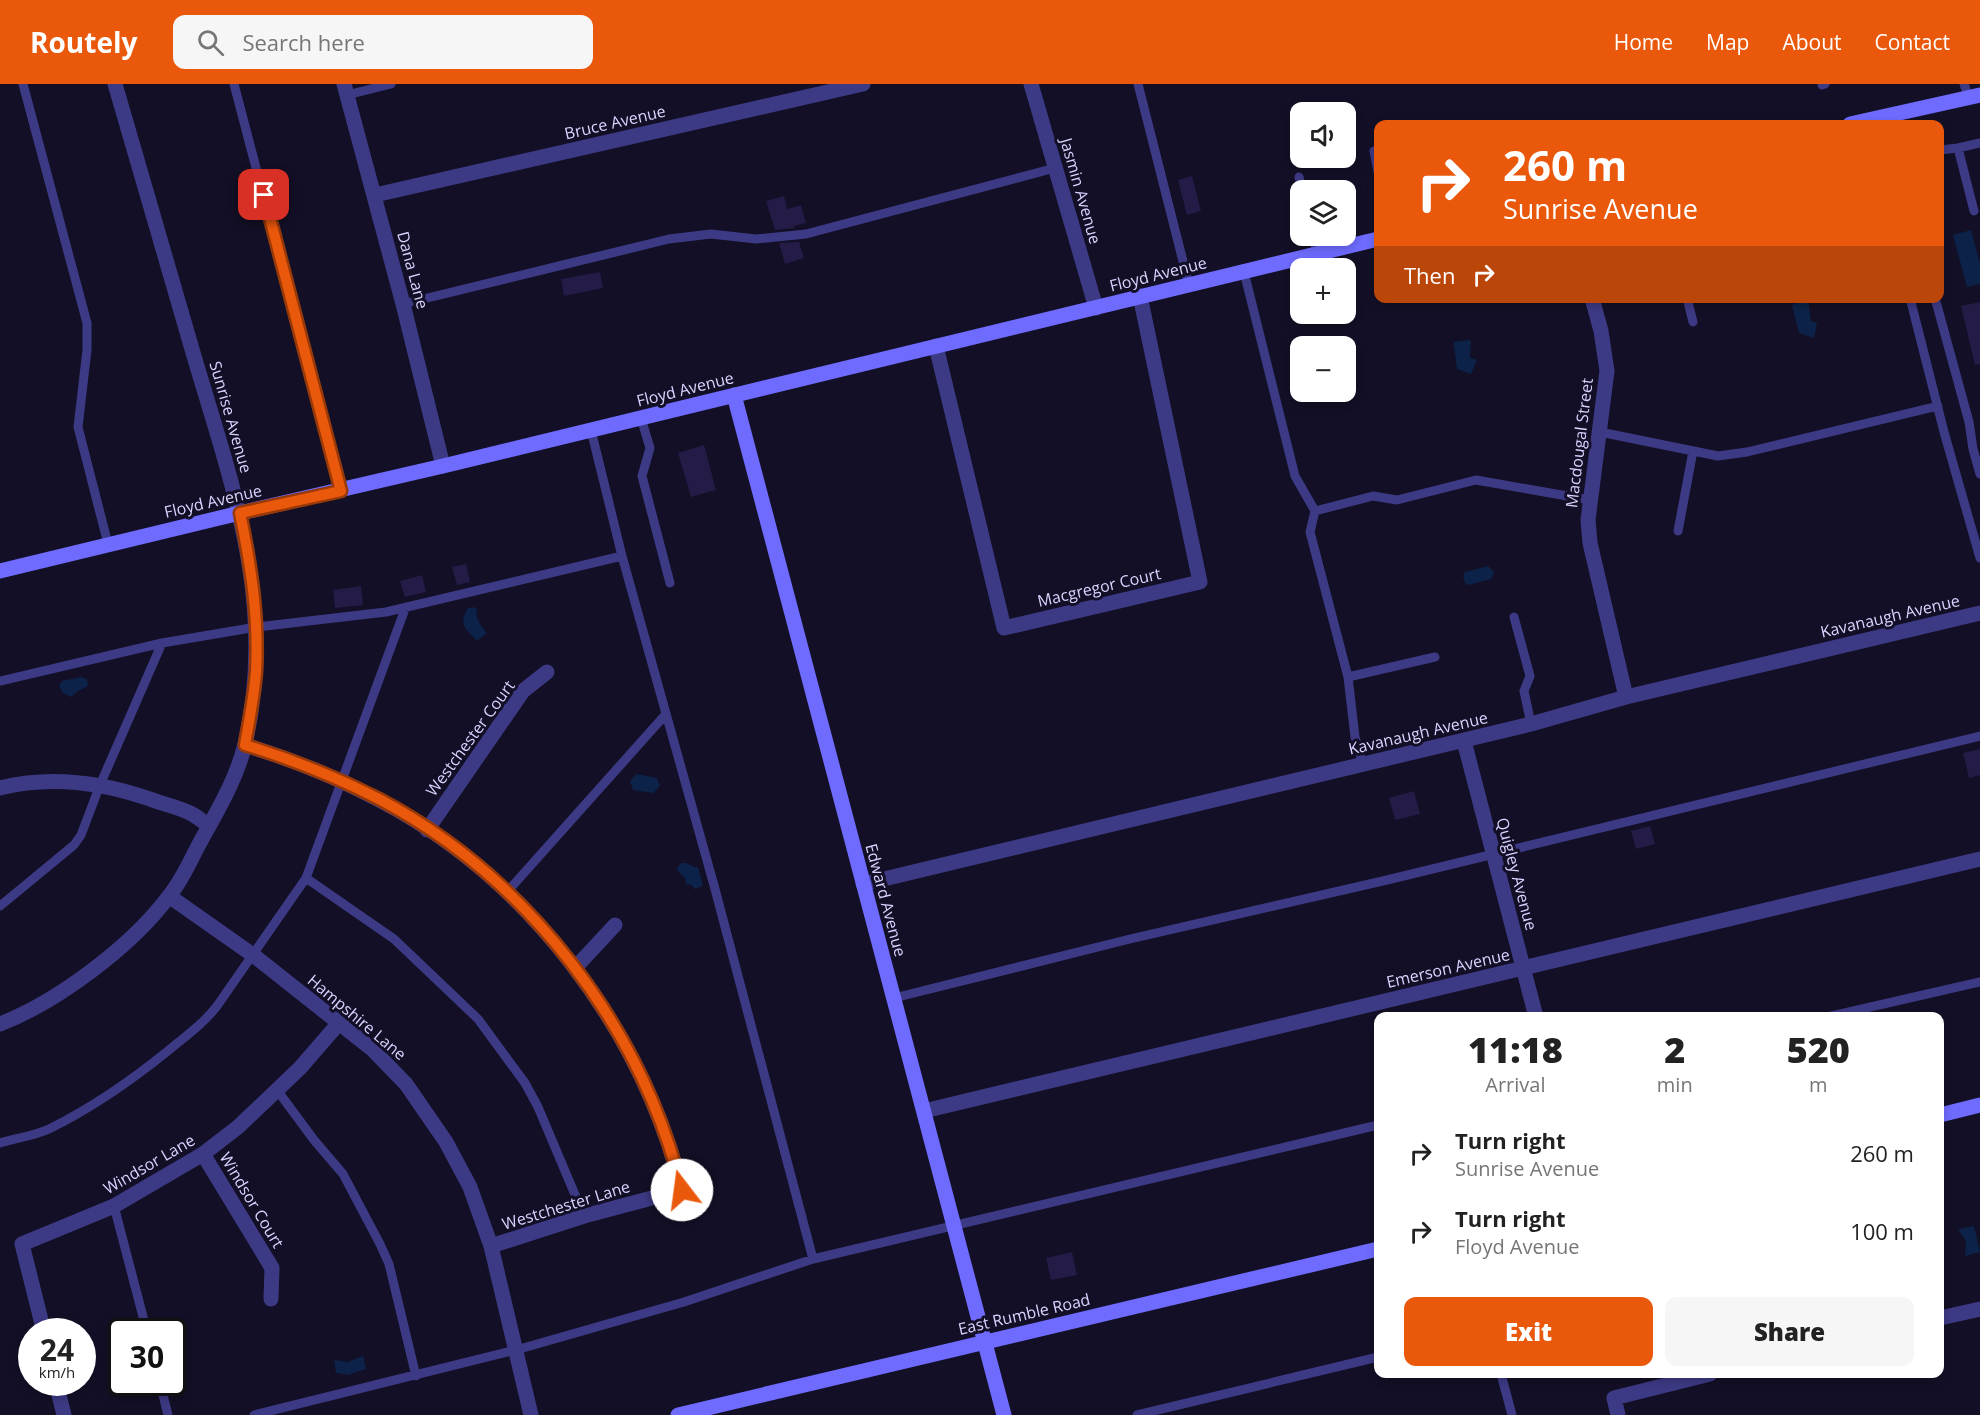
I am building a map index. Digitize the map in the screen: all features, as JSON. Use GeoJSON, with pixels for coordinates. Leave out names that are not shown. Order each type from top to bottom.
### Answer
{"type":"FeatureCollection","features":[{"type":"Feature","properties":{"kind":"street","name":"Sunrise Avenue"},"geometry":{"type":"LineString","coordinates":[[0,1024],[14,1019],[53,997],[95,968],[122,946],[169,896],[229,790],[245,745],[256,674],[257,627],[254,589],[240,513],[115,84]]}},
{"type":"Feature","properties":{"kind":"street","name":"Bruce Avenue"},"geometry":{"type":"LineString","coordinates":[[375,195],[863,84]]}},
{"type":"Feature","properties":{"kind":"street","name":"Jasmin Avenue"},"geometry":{"type":"LineString","coordinates":[[1031,84],[1096,308]]}},
{"type":"Feature","properties":{"kind":"street","name":"Dana Lane"},"geometry":{"type":"LineString","coordinates":[[346,89],[443,466]]}},
{"type":"Feature","properties":{"kind":"street"},"geometry":{"type":"LineString","coordinates":[[1888,120],[1906,118],[1971,92]]}},
{"type":"Feature","properties":{"kind":"street","name":"Floyd Avenue"},"geometry":{"type":"LineString","coordinates":[[0,571],[341,491],[1374,240]]}},
{"type":"Feature","properties":{"kind":"street","name":"Macgregor Court"},"geometry":{"type":"LineString","coordinates":[[936,346],[1004,627],[1200,582],[1140,296]]}},
{"type":"Feature","properties":{"kind":"street","name":"Macdougal Street"},"geometry":{"type":"LineString","coordinates":[[1593,303],[1601,331],[1607,371],[1588,520],[1590,543],[1626,697]]}},
{"type":"Feature","properties":{"kind":"street","name":"Edward Avenue"},"geometry":{"type":"LineString","coordinates":[[734,395],[1004,1415]]}},
{"type":"Feature","properties":{"kind":"street","name":"Kavanaugh Avenue"},"geometry":{"type":"LineString","coordinates":[[863,884],[1464,741],[1626,697],[1980,613]]}},
{"type":"Feature","properties":{"kind":"street","name":"Westchester Court"},"geometry":{"type":"LineString","coordinates":[[428,830],[523,691],[548,672]]}},
{"type":"Feature","properties":{"kind":"street","name":"Quigley Avenue"},"geometry":{"type":"LineString","coordinates":[[1464,741],[1535,1012]]}},
{"type":"Feature","properties":{"kind":"street","name":"Westchester Lane"},"geometry":{"type":"LineString","coordinates":[[245,745],[343,781],[381,801],[454,847],[531,915],[594,994],[635,1064],[659,1118],[682,1190],[584,1216],[491,1246]]}},
{"type":"Feature","properties":{"kind":"street"},"geometry":{"type":"LineString","coordinates":[[0,788],[43,781],[72,781],[100,785],[190,813],[209,826]]}},
{"type":"Feature","properties":{"kind":"street","name":"Emerson Avenue"},"geometry":{"type":"LineString","coordinates":[[924,1111],[1980,859]]}},
{"type":"Feature","properties":{"kind":"street","name":"Hampshire Lane"},"geometry":{"type":"LineString","coordinates":[[169,896],[253,955],[374,1050],[406,1084],[446,1142],[470,1187],[491,1246],[531,1415]]}},
{"type":"Feature","properties":{"kind":"street"},"geometry":{"type":"LineString","coordinates":[[575,968],[615,925]]}},
{"type":"Feature","properties":{"kind":"street","name":"Windsor Lane"},"geometry":{"type":"LineString","coordinates":[[40,1318],[22,1244],[114,1206],[203,1155],[238,1127],[300,1068],[339,1023]]}},
{"type":"Feature","properties":{"kind":"street"},"geometry":{"type":"LineString","coordinates":[[1944,1114],[1980,1105]]}},
{"type":"Feature","properties":{"kind":"street","name":"Windsor Court"},"geometry":{"type":"LineString","coordinates":[[203,1155],[272,1268],[271,1299]]}},
{"type":"Feature","properties":{"kind":"street","name":"East Rumble Road"},"geometry":{"type":"LineString","coordinates":[[678,1415],[1374,1250]]}},
{"type":"Feature","properties":{"kind":"street"},"geometry":{"type":"LineString","coordinates":[[1944,1317],[1980,1309]]}},
{"type":"Feature","properties":{"kind":"street"},"geometry":{"type":"LineString","coordinates":[[1618,1415],[1614,1398],[1694,1378]]}},
{"type":"Feature","properties":{"kind":"street"},"geometry":{"type":"LineString","coordinates":[[59,1396],[64,1415]]}},
{"type":"Feature","properties":{"kind":"lane"},"geometry":{"type":"LineString","coordinates":[[23,84],[87,323],[87,350],[78,427],[108,544]]}},
{"type":"Feature","properties":{"kind":"lane"},"geometry":{"type":"LineString","coordinates":[[234,84],[341,491]]}},
{"type":"Feature","properties":{"kind":"lane"},"geometry":{"type":"LineString","coordinates":[[346,89],[391,84]]}},
{"type":"Feature","properties":{"kind":"lane"},"geometry":{"type":"LineString","coordinates":[[1138,84],[1189,285]]}},
{"type":"Feature","properties":{"kind":"lane"},"geometry":{"type":"LineString","coordinates":[[1944,150],[1980,143]]}},
{"type":"Feature","properties":{"kind":"lane"},"geometry":{"type":"LineString","coordinates":[[1958,148],[1974,211]]}},
{"type":"Feature","properties":{"kind":"lane"},"geometry":{"type":"LineString","coordinates":[[403,304],[669,239],[711,234],[756,239],[806,234],[1055,168]]}},
{"type":"Feature","properties":{"kind":"lane"},"geometry":{"type":"LineString","coordinates":[[1315,246],[1317,254]]}},
{"type":"Feature","properties":{"kind":"lane"},"geometry":{"type":"LineString","coordinates":[[1244,272],[1295,476],[1315,511],[1310,532],[1348,677],[1354,737],[1363,764]]}},
{"type":"Feature","properties":{"kind":"lane"},"geometry":{"type":"LineString","coordinates":[[1688,303],[1693,322]]}},
{"type":"Feature","properties":{"kind":"lane"},"geometry":{"type":"LineString","coordinates":[[1911,303],[1980,558]]}},
{"type":"Feature","properties":{"kind":"lane"},"geometry":{"type":"LineString","coordinates":[[1936,303],[1969,422],[1980,474]]}},
{"type":"Feature","properties":{"kind":"lane"},"geometry":{"type":"LineString","coordinates":[[1600,432],[1718,456],[1747,452],[1938,406]]}},
{"type":"Feature","properties":{"kind":"lane"},"geometry":{"type":"LineString","coordinates":[[641,418],[650,448],[642,476],[670,583]]}},
{"type":"Feature","properties":{"kind":"lane"},"geometry":{"type":"LineString","coordinates":[[591,430],[622,556],[715,890],[813,1260]]}},
{"type":"Feature","properties":{"kind":"lane"},"geometry":{"type":"LineString","coordinates":[[1678,531],[1693,451]]}},
{"type":"Feature","properties":{"kind":"lane"},"geometry":{"type":"LineString","coordinates":[[1315,511],[1373,496],[1397,500],[1476,480],[1590,500]]}},
{"type":"Feature","properties":{"kind":"lane"},"geometry":{"type":"LineString","coordinates":[[0,681],[162,643],[257,627],[405,609],[622,556]]}},
{"type":"Feature","properties":{"kind":"lane"},"geometry":{"type":"LineString","coordinates":[[0,1143],[47,1130],[117,1090],[208,1017],[306,878],[405,609]]}},
{"type":"Feature","properties":{"kind":"lane"},"geometry":{"type":"LineString","coordinates":[[1514,617],[1530,676],[1524,691],[1531,724]]}},
{"type":"Feature","properties":{"kind":"lane"},"geometry":{"type":"LineString","coordinates":[[0,906],[74,845],[81,835],[100,785],[162,643]]}},
{"type":"Feature","properties":{"kind":"lane"},"geometry":{"type":"LineString","coordinates":[[1348,677],[1435,657]]}},
{"type":"Feature","properties":{"kind":"lane"},"geometry":{"type":"LineString","coordinates":[[507,892],[666,714]]}},
{"type":"Feature","properties":{"kind":"lane"},"geometry":{"type":"LineString","coordinates":[[894,998],[1130,939],[1273,907],[1980,736]]}},
{"type":"Feature","properties":{"kind":"lane"},"geometry":{"type":"LineString","coordinates":[[306,878],[394,939],[478,1019],[525,1083],[538,1107],[584,1216]]}},
{"type":"Feature","properties":{"kind":"lane"},"geometry":{"type":"LineString","coordinates":[[1849,1012],[1980,982]]}},
{"type":"Feature","properties":{"kind":"lane"},"geometry":{"type":"LineString","coordinates":[[277,1090],[343,1174],[380,1244],[389,1264],[416,1376]]}},
{"type":"Feature","properties":{"kind":"lane"},"geometry":{"type":"LineString","coordinates":[[254,1415],[516,1350],[684,1302],[813,1260],[1374,1126]]}},
{"type":"Feature","properties":{"kind":"lane"},"geometry":{"type":"LineString","coordinates":[[114,1206],[143,1318]]}},
{"type":"Feature","properties":{"kind":"lane"},"geometry":{"type":"LineString","coordinates":[[1137,1415],[1374,1359]]}},
{"type":"Feature","properties":{"kind":"lane"},"geometry":{"type":"LineString","coordinates":[[1502,1378],[1512,1415]]}},
{"type":"Feature","properties":{"kind":"lane"},"geometry":{"type":"LineString","coordinates":[[163,1396],[168,1415]]}},
{"type":"Feature","properties":{"kind":"water"},"geometry":{"type":"Polygon","coordinates":[[[1971,230],[1980,264],[1980,284],[1967,287],[1953,235],[1971,230]]]}},
{"type":"Feature","properties":{"kind":"water"},"geometry":{"type":"Polygon","coordinates":[[[1808,303],[1811,321],[1817,323],[1814,338],[1799,333],[1792,305],[1808,303]]]}},
{"type":"Feature","properties":{"kind":"water"},"geometry":{"type":"Polygon","coordinates":[[[1471,341],[1470,358],[1477,360],[1471,374],[1457,369],[1454,345],[1454,342],[1471,341]]]}},
{"type":"Feature","properties":{"kind":"water"},"geometry":{"type":"Polygon","coordinates":[[[1488,566],[1494,572],[1491,579],[1469,585],[1465,583],[1463,576],[1465,572],[1488,566]]]}},
{"type":"Feature","properties":{"kind":"water"},"geometry":{"type":"Polygon","coordinates":[[[474,607],[477,610],[479,622],[487,633],[477,641],[463,622],[468,608],[474,607]]]}},
{"type":"Feature","properties":{"kind":"water"},"geometry":{"type":"Polygon","coordinates":[[[81,677],[87,679],[88,686],[71,697],[63,693],[59,686],[62,681],[81,677]]]}},
{"type":"Feature","properties":{"kind":"water"},"geometry":{"type":"Polygon","coordinates":[[[636,774],[657,778],[660,786],[653,793],[633,790],[630,781],[636,774]]]}},
{"type":"Feature","properties":{"kind":"water"},"geometry":{"type":"Polygon","coordinates":[[[682,863],[698,867],[703,886],[694,889],[692,885],[686,884],[685,878],[677,870],[682,863]]]}},
{"type":"Feature","properties":{"kind":"water"},"geometry":{"type":"Polygon","coordinates":[[[1974,1226],[1980,1252],[1965,1256],[1966,1241],[1958,1229],[1974,1226]]]}},
{"type":"Feature","properties":{"kind":"water"},"geometry":{"type":"Polygon","coordinates":[[[363,1356],[366,1369],[348,1375],[336,1373],[334,1360],[348,1362],[363,1356]]]}},
{"type":"Feature","properties":{"kind":"building"},"geometry":{"type":"Polygon","coordinates":[[[1192,176],[1201,211],[1187,215],[1178,180],[1192,176]]]}},
{"type":"Feature","properties":{"kind":"building"},"geometry":{"type":"Polygon","coordinates":[[[784,196],[787,209],[801,205],[806,223],[794,226],[795,228],[775,230],[766,201],[784,196]]]}},
{"type":"Feature","properties":{"kind":"building"},"geometry":{"type":"Polygon","coordinates":[[[799,242],[804,258],[785,264],[779,243],[799,242]]]}},
{"type":"Feature","properties":{"kind":"building"},"geometry":{"type":"Polygon","coordinates":[[[600,272],[603,288],[564,296],[561,279],[600,272]]]}},
{"type":"Feature","properties":{"kind":"building"},"geometry":{"type":"Polygon","coordinates":[[[1980,302],[1980,364],[1975,365],[1961,306],[1980,302]]]}},
{"type":"Feature","properties":{"kind":"building"},"geometry":{"type":"Polygon","coordinates":[[[704,445],[716,490],[691,497],[678,453],[704,445]]]}},
{"type":"Feature","properties":{"kind":"building"},"geometry":{"type":"Polygon","coordinates":[[[466,564],[470,582],[457,585],[452,567],[466,564]]]}},
{"type":"Feature","properties":{"kind":"building"},"geometry":{"type":"Polygon","coordinates":[[[422,575],[426,592],[405,597],[400,581],[422,575]]]}},
{"type":"Feature","properties":{"kind":"building"},"geometry":{"type":"Polygon","coordinates":[[[361,586],[363,605],[335,608],[333,590],[361,586]]]}},
{"type":"Feature","properties":{"kind":"building"},"geometry":{"type":"Polygon","coordinates":[[[1980,749],[1980,775],[1969,778],[1963,753],[1980,749]]]}},
{"type":"Feature","properties":{"kind":"building"},"geometry":{"type":"Polygon","coordinates":[[[1414,791],[1420,814],[1395,820],[1389,798],[1414,791]]]}},
{"type":"Feature","properties":{"kind":"building"},"geometry":{"type":"Polygon","coordinates":[[[1650,826],[1655,844],[1636,849],[1631,831],[1650,826]]]}},
{"type":"Feature","properties":{"kind":"building"},"geometry":{"type":"Polygon","coordinates":[[[1072,1252],[1077,1275],[1051,1280],[1046,1258],[1072,1252]]]}},
{"type":"Feature","properties":{"kind":"route"},"geometry":{"type":"LineString","coordinates":[[264,195],[341,491],[240,513],[254,589],[257,627],[256,674],[245,745],[337,778],[381,801],[454,847],[531,915],[566,956],[594,994],[619,1034],[659,1118],[682,1190]]}}]}
